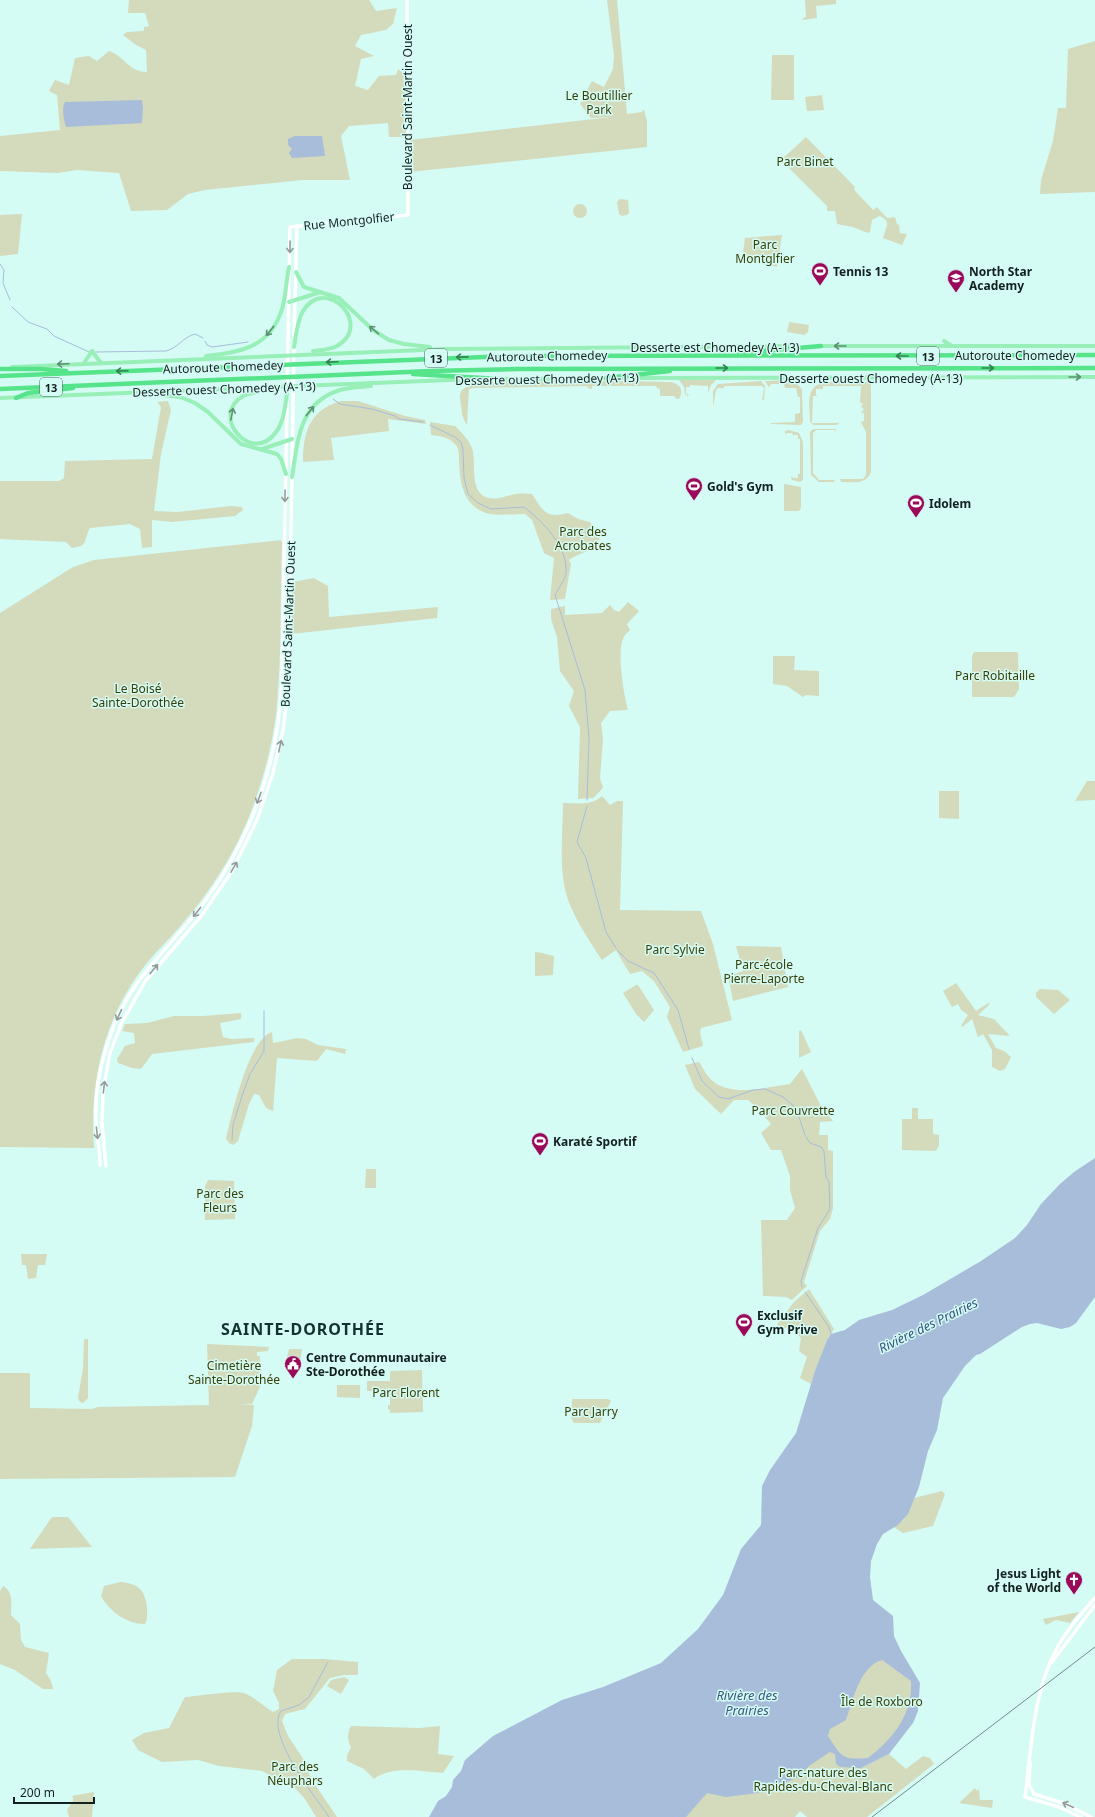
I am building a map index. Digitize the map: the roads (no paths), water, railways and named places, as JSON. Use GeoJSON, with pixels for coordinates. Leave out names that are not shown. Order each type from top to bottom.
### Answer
{"type":"FeatureCollection","features":[{"type":"Feature","properties":{"kind":"highway"},"geometry":{"type":"LineString","coordinates":[[711,355],[821,346]]}},
{"type":"Feature","properties":{"kind":"highway","name":"Autoroute Chomedey"},"geometry":{"type":"LineString","coordinates":[[0,376],[453,357],[1095,355]]}},
{"type":"Feature","properties":{"kind":"highway"},"geometry":{"type":"LineString","coordinates":[[606,378],[683,368]]}},
{"type":"Feature","properties":{"kind":"highway","name":"Autoroute Chomedey"},"geometry":{"type":"LineString","coordinates":[[0,389],[516,369],[1095,368]]}},
{"type":"Feature","properties":{"kind":"highway"},"geometry":{"type":"LineString","coordinates":[[0,369],[41,369],[83,372]]}},
{"type":"Feature","properties":{"kind":"highway"},"geometry":{"type":"LineString","coordinates":[[390,373],[500,379]]}},
{"type":"Feature","properties":{"kind":"highway"},"geometry":{"type":"LineString","coordinates":[[16,398],[28,394],[102,385]]}},
{"type":"Feature","properties":{"kind":"main road","name":"Boulevard Saint-Martin Ouest"},"geometry":{"type":"LineString","coordinates":[[407,0],[408,215]]}},
{"type":"Feature","properties":{"kind":"main road","name":"Rue Montgolfier"},"geometry":{"type":"LineString","coordinates":[[290,227],[408,215]]}},
{"type":"Feature","properties":{"kind":"main road","name":"Boulevard Saint-Martin Ouest"},"geometry":{"type":"LineString","coordinates":[[106,1166],[102,1124],[103,1088],[110,1054],[121,1024],[144,982],[202,915],[230,874],[253,829],[273,773],[283,730],[288,690],[294,300],[297,226]]}},
{"type":"Feature","properties":{"kind":"main road","name":"Boulevard Saint-Martin Ouest"},"geometry":{"type":"LineString","coordinates":[[100,1164],[96,1117],[97,1093],[103,1057],[115,1024],[124,1003],[140,977],[195,914],[222,875],[247,829],[259,798],[269,768],[277,730],[281,695],[290,227]]}},
{"type":"Feature","properties":{"kind":"main road"},"geometry":{"type":"LineString","coordinates":[[176,360],[238,352],[261,340],[273,328],[280,314],[289,267]]}},
{"type":"Feature","properties":{"kind":"main road"},"geometry":{"type":"LineString","coordinates":[[296,272],[304,287],[341,299],[373,330],[390,340],[404,344],[447,349]]}},
{"type":"Feature","properties":{"kind":"main road"},"geometry":{"type":"LineString","coordinates":[[289,302],[322,292]]}},
{"type":"Feature","properties":{"kind":"main road"},"geometry":{"type":"LineString","coordinates":[[294,347],[301,315],[311,303],[318,299],[328,298],[337,301],[345,308],[349,316],[350,325],[348,333],[343,341],[330,348],[297,354]]}},
{"type":"Feature","properties":{"kind":"main road"},"geometry":{"type":"LineString","coordinates":[[944,341],[953,346]]}},
{"type":"Feature","properties":{"kind":"main road"},"geometry":{"type":"LineString","coordinates":[[923,346],[929,342]]}},
{"type":"Feature","properties":{"kind":"main road","name":"Desserte est Chomedey (A-13)"},"geometry":{"type":"LineString","coordinates":[[0,369],[84,363],[447,349],[821,346],[1095,346]]}},
{"type":"Feature","properties":{"kind":"main road"},"geometry":{"type":"LineString","coordinates":[[84,363],[92,351],[101,363]]}},
{"type":"Feature","properties":{"kind":"main road","name":"Desserte ouest Chomedey (A-13)"},"geometry":{"type":"LineString","coordinates":[[0,398],[284,386],[500,379],[1095,377]]}},
{"type":"Feature","properties":{"kind":"main road"},"geometry":{"type":"LineString","coordinates":[[794,378],[798,382]]}},
{"type":"Feature","properties":{"kind":"main road"},"geometry":{"type":"LineString","coordinates":[[818,382],[825,378]]}},
{"type":"Feature","properties":{"kind":"main road"},"geometry":{"type":"LineString","coordinates":[[292,477],[301,427],[307,415],[317,404],[326,396],[341,390],[391,382]]}},
{"type":"Feature","properties":{"kind":"main road"},"geometry":{"type":"LineString","coordinates":[[284,386],[249,394],[238,401],[233,408],[231,418],[232,426],[237,435],[243,440],[253,443],[262,442],[270,438],[278,431],[287,394]]}},
{"type":"Feature","properties":{"kind":"main road"},"geometry":{"type":"LineString","coordinates":[[139,392],[174,396],[191,401],[206,410],[242,444],[278,455],[286,474]]}},
{"type":"Feature","properties":{"kind":"main road"},"geometry":{"type":"LineString","coordinates":[[262,449],[292,439]]}},
{"type":"Feature","properties":{"kind":"main road"},"geometry":{"type":"LineString","coordinates":[[1081,1817],[1062,1808],[1025,1798],[1029,1755],[1041,1694],[1048,1668],[1060,1644],[1095,1598]]}},
{"type":"Feature","properties":{"kind":"main road"},"geometry":{"type":"LineString","coordinates":[[1048,1668],[1095,1605]]}},
{"type":"Feature","properties":{"kind":"main road"},"geometry":{"type":"LineString","coordinates":[[1029,1755],[1029,1785],[1035,1795],[1063,1803],[1091,1817]]}},
{"type":"Feature","properties":{"kind":"water"},"geometry":{"type":"Polygon","coordinates":[[[142,100],[142,123],[66,127],[63,111],[65,102],[142,100]]]}},
{"type":"Feature","properties":{"kind":"water"},"geometry":{"type":"Polygon","coordinates":[[[295,136],[322,136],[325,156],[292,158],[289,153],[292,149],[288,145],[288,139],[295,136]]]}},
{"type":"Feature","properties":{"kind":"water","name":"Rivière des Prairies"},"geometry":{"type":"Polygon","coordinates":[[[1095,1158],[1095,1297],[1076,1323],[1070,1327],[1061,1329],[1037,1323],[1030,1324],[1022,1327],[980,1354],[976,1355],[965,1366],[943,1398],[937,1430],[928,1451],[919,1487],[908,1514],[898,1525],[883,1534],[877,1544],[871,1561],[870,1577],[873,1600],[893,1616],[894,1636],[920,1683],[918,1711],[913,1723],[889,1754],[861,1768],[840,1767],[836,1764],[835,1754],[830,1752],[809,1766],[798,1777],[765,1792],[726,1797],[707,1793],[686,1817],[429,1817],[438,1801],[446,1796],[452,1787],[453,1780],[461,1771],[465,1760],[493,1736],[562,1700],[603,1687],[661,1663],[698,1629],[723,1595],[741,1549],[761,1525],[762,1486],[770,1470],[796,1433],[815,1371],[827,1340],[831,1334],[845,1330],[859,1320],[892,1310],[923,1295],[981,1261],[1015,1238],[1027,1225],[1041,1204],[1074,1172],[1095,1158]],[[882,1660],[874,1664],[868,1670],[862,1677],[854,1695],[846,1720],[830,1729],[828,1736],[836,1749],[843,1756],[852,1758],[868,1758],[886,1743],[900,1725],[905,1715],[911,1693],[911,1681],[882,1660]]]}},
{"type":"Feature","properties":{"kind":"waterway"},"geometry":{"type":"LineString","coordinates":[[0,264],[4,270],[3,283],[10,300]]}},
{"type":"Feature","properties":{"kind":"waterway"},"geometry":{"type":"LineString","coordinates":[[12,307],[28,322],[47,329],[54,336],[89,352]]}},
{"type":"Feature","properties":{"kind":"waterway"},"geometry":{"type":"LineString","coordinates":[[96,352],[166,351],[174,348],[191,335],[195,334],[203,338]]}},
{"type":"Feature","properties":{"kind":"waterway"},"geometry":{"type":"LineString","coordinates":[[205,341],[207,345],[212,347],[248,342]]}},
{"type":"Feature","properties":{"kind":"waterway"},"geometry":{"type":"LineString","coordinates":[[333,399],[340,404],[372,409],[395,416],[399,419],[423,422]]}},
{"type":"Feature","properties":{"kind":"waterway"},"geometry":{"type":"LineString","coordinates":[[430,425],[455,437],[461,442],[463,450],[464,478],[468,494],[478,503],[491,509],[524,507],[546,527],[559,544],[563,553],[566,563],[566,573],[555,595],[585,690],[589,738],[587,800]]}},
{"type":"Feature","properties":{"kind":"waterway"},"geometry":{"type":"LineString","coordinates":[[587,806],[577,842],[586,858],[606,932],[616,948]]}},
{"type":"Feature","properties":{"kind":"waterway"},"geometry":{"type":"LineString","coordinates":[[617,950],[628,961],[654,973],[678,1010],[689,1049]]}},
{"type":"Feature","properties":{"kind":"waterway"},"geometry":{"type":"LineString","coordinates":[[232,1140],[233,1125],[242,1096],[250,1074],[264,1051],[264,1011]]}},
{"type":"Feature","properties":{"kind":"waterway"},"geometry":{"type":"LineString","coordinates":[[692,1058],[702,1081],[719,1097],[728,1099],[753,1090],[765,1089],[783,1097],[796,1108],[805,1135]]}},
{"type":"Feature","properties":{"kind":"waterway"},"geometry":{"type":"LineString","coordinates":[[802,1287],[801,1281],[818,1228],[830,1209],[829,1182],[826,1177],[824,1151],[821,1147],[810,1143],[806,1137]]}},
{"type":"Feature","properties":{"kind":"waterway"},"geometry":{"type":"LineString","coordinates":[[805,1292],[829,1327],[831,1334]]}},
{"type":"Feature","properties":{"kind":"waterway"},"geometry":{"type":"LineString","coordinates":[[328,1662],[309,1697],[299,1705],[281,1711],[278,1722],[280,1735],[285,1750],[303,1781],[329,1817]]}},
{"type":"Feature","properties":{"kind":"tram line"},"geometry":{"type":"LineString","coordinates":[[872,1817],[1095,1647]]}},
{"type":"Feature","properties":{"kind":"place","name":"Tennis 13"},"geometry":{"type":"Point","coordinates":[820,286]}},
{"type":"Feature","properties":{"kind":"place","name":"North Star Academy"},"geometry":{"type":"Point","coordinates":[956,293]}},
{"type":"Feature","properties":{"kind":"place","name":"Gold's Gym"},"geometry":{"type":"Point","coordinates":[694,501]}},
{"type":"Feature","properties":{"kind":"place","name":"Idolem"},"geometry":{"type":"Point","coordinates":[916,518]}},
{"type":"Feature","properties":{"kind":"place","name":"Karaté Sportif"},"geometry":{"type":"Point","coordinates":[540,1156]}},
{"type":"Feature","properties":{"kind":"place","name":"Exclusif Gym Prive"},"geometry":{"type":"Point","coordinates":[744,1337]}},
{"type":"Feature","properties":{"kind":"place","name":"Centre Communautaire Ste-Dorothée"},"geometry":{"type":"Point","coordinates":[293,1379]}},
{"type":"Feature","properties":{"kind":"place","name":"Jesus Light of the World"},"geometry":{"type":"Point","coordinates":[1074,1595]}},
{"type":"Feature","properties":{"kind":"district","name":"SAINTE-DOROTHÉE"},"geometry":{"type":"Point","coordinates":[303,1329]}},
{"type":"Feature","properties":{"kind":"park label","name":"Le Boutillier Park"},"geometry":{"type":"Point","coordinates":[599,102]}},
{"type":"Feature","properties":{"kind":"park label","name":"Parc Binet"},"geometry":{"type":"Point","coordinates":[805,161]}},
{"type":"Feature","properties":{"kind":"park label","name":"Parc Montglfier"},"geometry":{"type":"Point","coordinates":[765,251]}},
{"type":"Feature","properties":{"kind":"park label","name":"Parc des Acrobates"},"geometry":{"type":"Point","coordinates":[583,538]}},
{"type":"Feature","properties":{"kind":"park label","name":"Parc Robitaille"},"geometry":{"type":"Point","coordinates":[995,675]}},
{"type":"Feature","properties":{"kind":"park label","name":"Le Boisé Sainte-Dorothée"},"geometry":{"type":"Point","coordinates":[138,695]}},
{"type":"Feature","properties":{"kind":"park label","name":"Parc Sylvie"},"geometry":{"type":"Point","coordinates":[675,949]}},
{"type":"Feature","properties":{"kind":"park label","name":"Parc-école Pierre-Laporte"},"geometry":{"type":"Point","coordinates":[764,971]}},
{"type":"Feature","properties":{"kind":"park label","name":"Parc Couvrette"},"geometry":{"type":"Point","coordinates":[793,1110]}},
{"type":"Feature","properties":{"kind":"park label","name":"Parc des Fleurs"},"geometry":{"type":"Point","coordinates":[220,1200]}},
{"type":"Feature","properties":{"kind":"park label","name":"Cimetière Sainte-Dorothée"},"geometry":{"type":"Point","coordinates":[234,1372]}},
{"type":"Feature","properties":{"kind":"park label","name":"Parc Florent"},"geometry":{"type":"Point","coordinates":[406,1392]}},
{"type":"Feature","properties":{"kind":"park label","name":"Parc Jarry"},"geometry":{"type":"Point","coordinates":[591,1411]}},
{"type":"Feature","properties":{"kind":"park label","name":"Île de Roxboro"},"geometry":{"type":"Point","coordinates":[882,1701]}},
{"type":"Feature","properties":{"kind":"park label","name":"Parc des Néuphars"},"geometry":{"type":"Point","coordinates":[295,1773]}},
{"type":"Feature","properties":{"kind":"park label","name":"Parc-nature des Rapides-du-Cheval-Blanc"},"geometry":{"type":"Point","coordinates":[823,1779]}}]}
